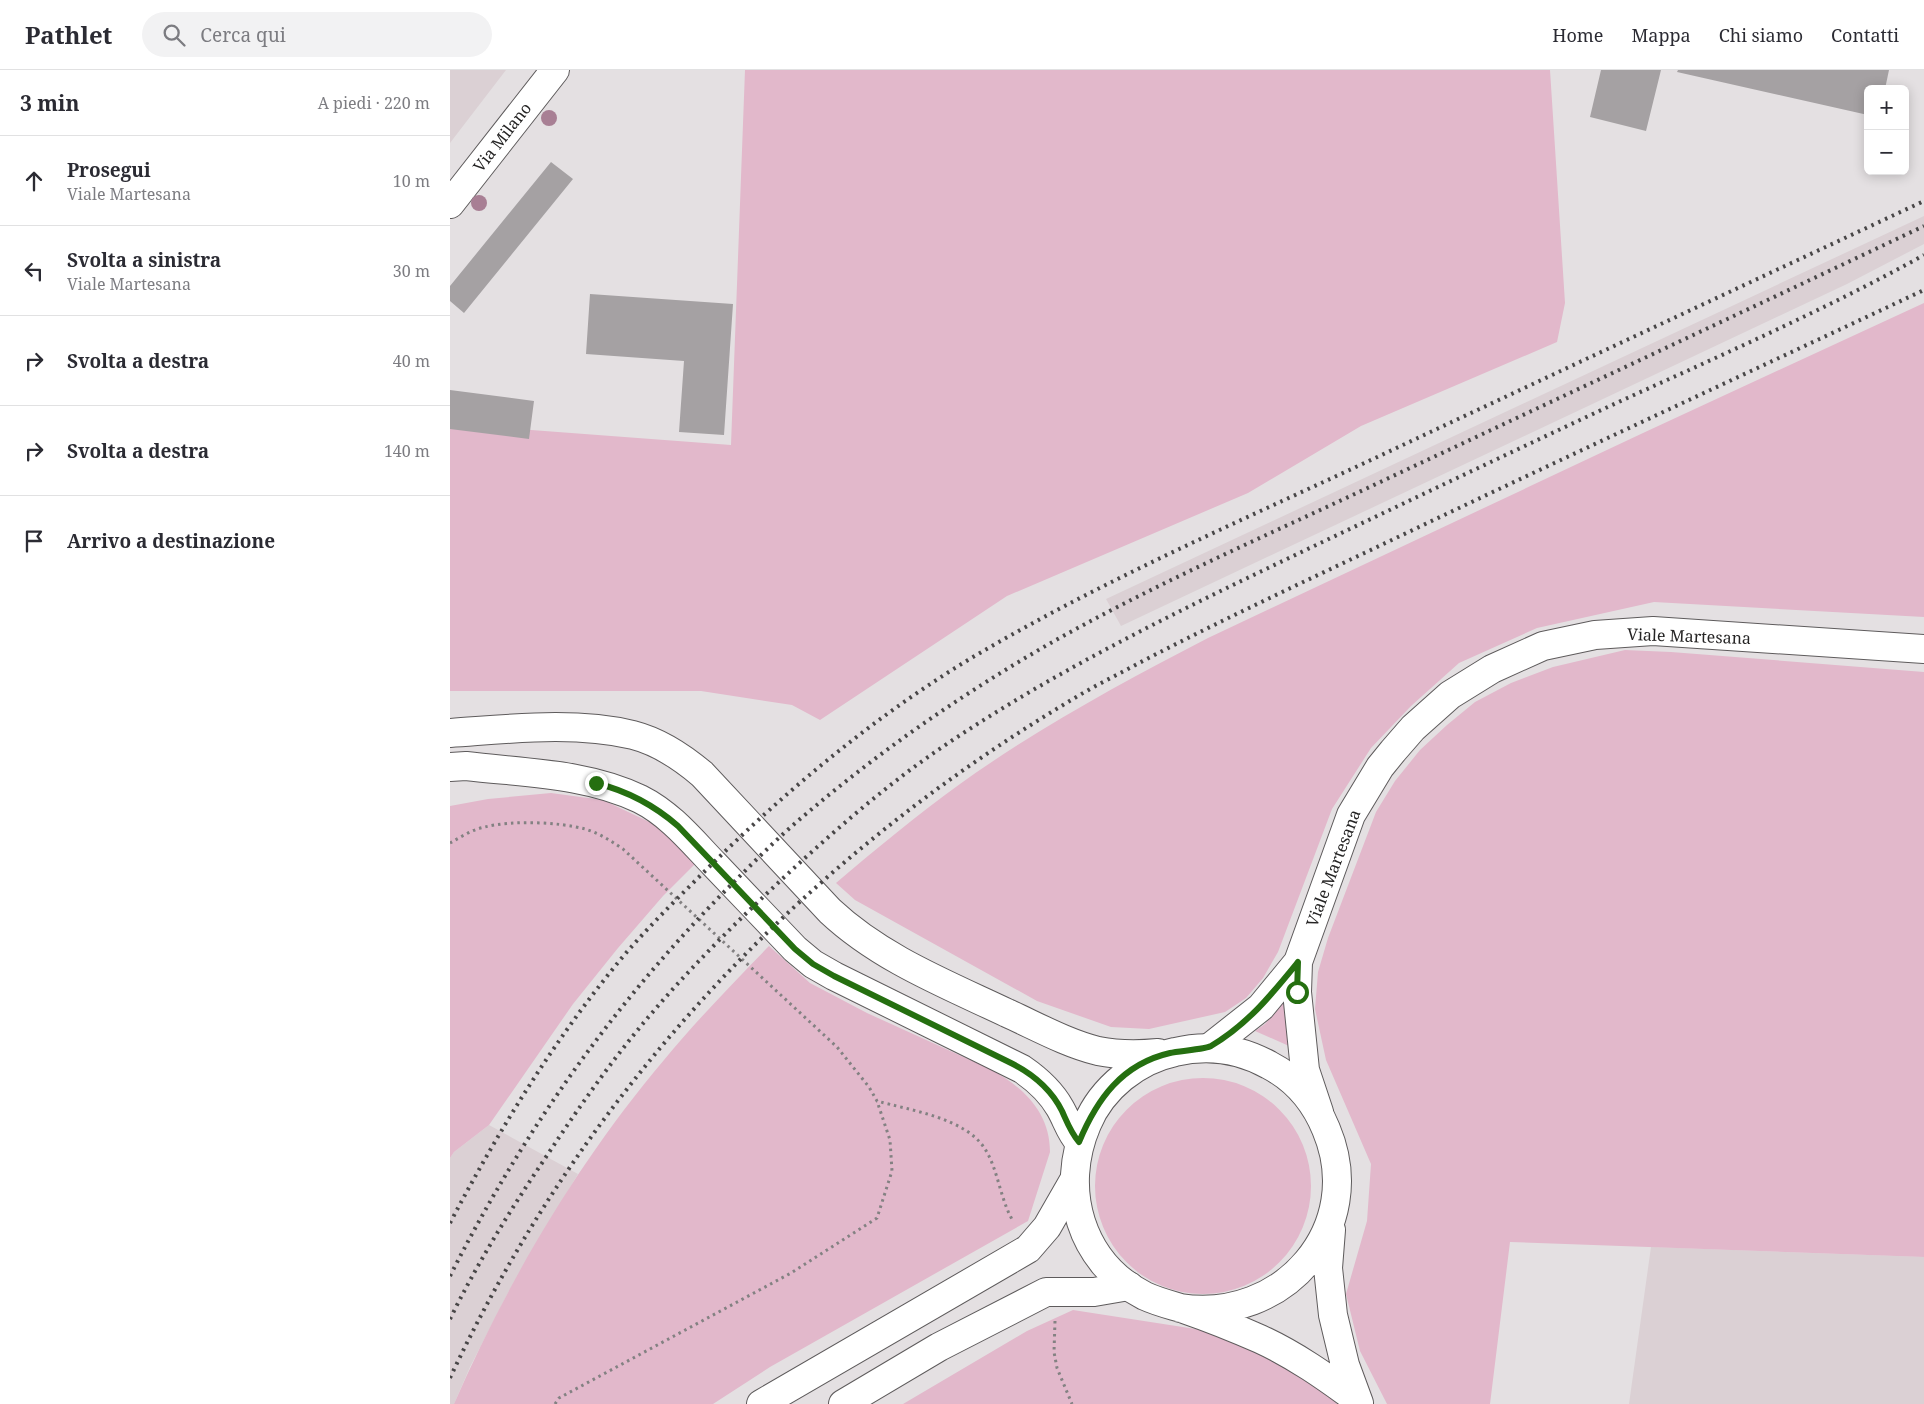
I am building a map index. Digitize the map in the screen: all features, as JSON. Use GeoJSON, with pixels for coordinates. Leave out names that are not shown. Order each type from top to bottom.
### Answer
{"type":"FeatureCollection","features":[{"type":"Feature","properties":{"kind":"main road","name":"Via Milano"},"geometry":{"type":"LineString","coordinates":[[450,204],[555,70]]}},
{"type":"Feature","properties":{"kind":"main road","name":"Viale Martesana"},"geometry":{"type":"LineString","coordinates":[[1321,1116],[1305,1070],[1297,992],[1298,962],[1352,815],[1380,768],[1413,728],[1450,696],[1505,662],[1544,646],[1595,635],[1653,632],[1924,649]]}},
{"type":"Feature","properties":{"kind":"main road"},"geometry":{"type":"LineString","coordinates":[[450,733],[511,729],[580,728],[608,730],[634,735],[658,744],[680,756],[702,774],[830,912],[846,926],[870,944],[948,985],[1073,1043],[1098,1051],[1133,1055],[1209,1048],[1243,1053],[1274,1067],[1301,1089],[1321,1116],[1332,1141],[1336,1159],[1337,1186],[1328,1268],[1333,1314],[1339,1345],[1358,1402]]}},
{"type":"Feature","properties":{"kind":"main road"},"geometry":{"type":"LineString","coordinates":[[450,767],[466,766],[546,775],[606,786],[641,800],[663,813],[678,826],[795,949],[808,960],[839,979],[1022,1069],[1044,1086],[1054,1098],[1072,1134],[1079,1142]]}},
{"type":"Feature","properties":{"kind":"main road"},"geometry":{"type":"LineString","coordinates":[[450,785],[485,778],[546,775]]}},
{"type":"Feature","properties":{"kind":"main road","name":"Viale Martesana"},"geometry":{"type":"LineString","coordinates":[[1209,1048],[1262,1007],[1298,962]]}},
{"type":"Feature","properties":{"kind":"main road"},"geometry":{"type":"LineString","coordinates":[[1172,1052],[1149,1060],[1134,1069],[1111,1087],[1090,1116],[1079,1142],[1074,1167],[1076,1206],[1085,1233],[1105,1264],[1129,1286],[1157,1302],[1180,1308],[1234,1328],[1278,1348],[1306,1364],[1358,1402]]}},
{"type":"Feature","properties":{"kind":"main road"},"geometry":{"type":"LineString","coordinates":[[761,1404],[1028,1248],[1047,1227],[1074,1180]]}},
{"type":"Feature","properties":{"kind":"main road"},"geometry":{"type":"LineString","coordinates":[[1180,1308],[1230,1309],[1275,1291],[1292,1279],[1311,1258],[1322,1241],[1333,1213]]}},
{"type":"Feature","properties":{"kind":"main road"},"geometry":{"type":"LineString","coordinates":[[843,1404],[939,1347],[1046,1292],[1094,1292],[1129,1286]]}},
{"type":"Feature","properties":{"kind":"path"},"geometry":{"type":"LineString","coordinates":[[450,843],[483,827],[508,823],[559,826],[586,830],[607,839],[623,849],[837,1048],[869,1087],[877,1101],[890,1140],[892,1171],[876,1218],[791,1273],[559,1398],[554,1404]]}},
{"type":"Feature","properties":{"kind":"path"},"geometry":{"type":"LineString","coordinates":[[877,1101],[932,1116],[956,1125],[974,1136],[985,1149],[1010,1217]]}},
{"type":"Feature","properties":{"kind":"path"},"geometry":{"type":"LineString","coordinates":[[1054,1330],[1057,1368],[1072,1404]]}},
{"type":"Feature","properties":{"kind":"shaded area"},"geometry":{"type":"Polygon","coordinates":[[[450,70],[506,70],[450,143],[450,70]]]}},
{"type":"Feature","properties":{"kind":"shaded area"},"geometry":{"type":"Polygon","coordinates":[[[745,70],[1550,70],[1565,303],[1557,342],[1361,426],[1248,493],[1007,596],[820,720],[792,705],[701,691],[450,691],[450,424],[731,445],[745,70]]]}},
{"type":"Feature","properties":{"kind":"shaded area"},"geometry":{"type":"Polygon","coordinates":[[[1924,216],[1924,244],[1847,284],[1121,626],[1106,599],[1924,216]]]}},
{"type":"Feature","properties":{"kind":"shaded area"},"geometry":{"type":"Polygon","coordinates":[[[1924,303],[1924,617],[1654,602],[1537,628],[1459,663],[1411,706],[1371,748],[1332,809],[1278,952],[1263,978],[1246,998],[1225,1012],[1149,1029],[1111,1027],[1037,1001],[855,900],[836,883],[912,820],[990,763],[1081,706],[1144,672],[1208,638],[1924,303]]]}},
{"type":"Feature","properties":{"kind":"shaded area"},"geometry":{"type":"Polygon","coordinates":[[[1625,650],[1924,672],[1924,1257],[1510,1242],[1490,1404],[1387,1404],[1360,1351],[1346,1294],[1367,1221],[1371,1164],[1326,1060],[1315,1009],[1318,972],[1328,938],[1376,812],[1395,781],[1420,750],[1475,702],[1511,683],[1553,667],[1625,650]]]}},
{"type":"Feature","properties":{"kind":"shaded area"},"geometry":{"type":"Polygon","coordinates":[[[551,793],[603,800],[660,827],[698,861],[663,896],[573,1004],[489,1125],[454,1152],[450,1158],[450,806],[488,799],[551,793]]]}},
{"type":"Feature","properties":{"kind":"shaded area"},"geometry":{"type":"Polygon","coordinates":[[[769,946],[810,983],[867,1013],[990,1069],[1013,1084],[1032,1102],[1040,1113],[1045,1125],[1049,1138],[1050,1152],[1028,1221],[770,1367],[713,1404],[454,1404],[474,1359],[521,1269],[574,1181],[633,1099],[677,1045],[769,946]]]}},
{"type":"Feature","properties":{"kind":"shaded area"},"geometry":{"type":"Polygon","coordinates":[[[1286,999],[1289,1046],[1255,1031],[1265,1024],[1286,999]]]}},
{"type":"Feature","properties":{"kind":"shaded area"},"geometry":{"type":"Polygon","coordinates":[[[1192,1078],[1214,1078],[1234,1082],[1254,1090],[1280,1109],[1299,1135],[1303,1144],[1311,1175],[1311,1197],[1303,1228],[1299,1237],[1280,1263],[1254,1282],[1234,1290],[1214,1294],[1192,1294],[1172,1290],[1152,1282],[1134,1270],[1119,1255],[1107,1237],[1099,1217],[1095,1197],[1095,1175],[1099,1155],[1107,1135],[1119,1117],[1134,1102],[1152,1090],[1172,1082],[1192,1078]]]}},
{"type":"Feature","properties":{"kind":"shaded area"},"geometry":{"type":"Polygon","coordinates":[[[489,1125],[578,1174],[509,1291],[470,1367],[454,1404],[450,1404],[450,1158],[454,1152],[489,1125]]]}},
{"type":"Feature","properties":{"kind":"shaded area"},"geometry":{"type":"Polygon","coordinates":[[[1651,1247],[1924,1257],[1924,1404],[1629,1404],[1651,1247]]]}},
{"type":"Feature","properties":{"kind":"shaded area"},"geometry":{"type":"Polygon","coordinates":[[[1073,1310],[1202,1330],[1268,1353],[1324,1387],[1337,1404],[903,1404],[1027,1331],[1073,1310]]]}},
{"type":"Feature","properties":{"kind":"building"},"geometry":{"type":"Polygon","coordinates":[[[1601,70],[1661,70],[1646,131],[1590,117],[1601,70]]]}},
{"type":"Feature","properties":{"kind":"building"},"geometry":{"type":"Polygon","coordinates":[[[1678,70],[1889,70],[1886,85],[1864,85],[1864,114],[1677,72],[1678,70]]]}},
{"type":"Feature","properties":{"kind":"building"},"geometry":{"type":"Polygon","coordinates":[[[551,162],[573,179],[464,313],[450,301],[450,286],[551,162]]]}},
{"type":"Feature","properties":{"kind":"building"},"geometry":{"type":"Polygon","coordinates":[[[590,294],[733,304],[724,435],[679,432],[684,361],[586,354],[590,294]]]}},
{"type":"Feature","properties":{"kind":"building"},"geometry":{"type":"Polygon","coordinates":[[[450,390],[534,401],[529,439],[450,429],[450,390]]]}},
{"type":"Feature","properties":{"kind":"railway"},"geometry":{"type":"LineString","coordinates":[[450,1223],[509,1117],[553,1049],[576,1016],[626,953],[656,920],[769,810],[865,730],[933,682],[1017,632],[1117,579],[1924,201]]}},
{"type":"Feature","properties":{"kind":"railway"},"geometry":{"type":"LineString","coordinates":[[450,1276],[478,1223],[539,1121],[572,1073],[645,979],[725,891],[785,832],[862,769],[920,726],[1042,648],[1172,580],[1924,226]]}},
{"type":"Feature","properties":{"kind":"railway"},"geometry":{"type":"LineString","coordinates":[[450,1319],[481,1260],[528,1184],[596,1084],[651,1014],[710,949],[794,868],[864,806],[919,763],[1023,696],[1155,624],[1612,405],[1809,314],[1924,255]]}},
{"type":"Feature","properties":{"kind":"railway"},"geometry":{"type":"LineString","coordinates":[[450,1378],[504,1273],[566,1174],[634,1080],[710,992],[792,909],[880,833],[974,763],[1081,694],[1208,628],[1924,290]]}},
{"type":"Feature","properties":{"kind":"route"},"geometry":{"type":"LineString","coordinates":[[596,783],[641,800],[663,813],[678,826],[795,949],[813,964],[844,982],[1011,1063],[1034,1077],[1054,1098],[1072,1134],[1079,1142],[1090,1116],[1111,1087],[1149,1060],[1188,1049],[1209,1048],[1262,1007],[1298,962],[1297,992]]}}]}
